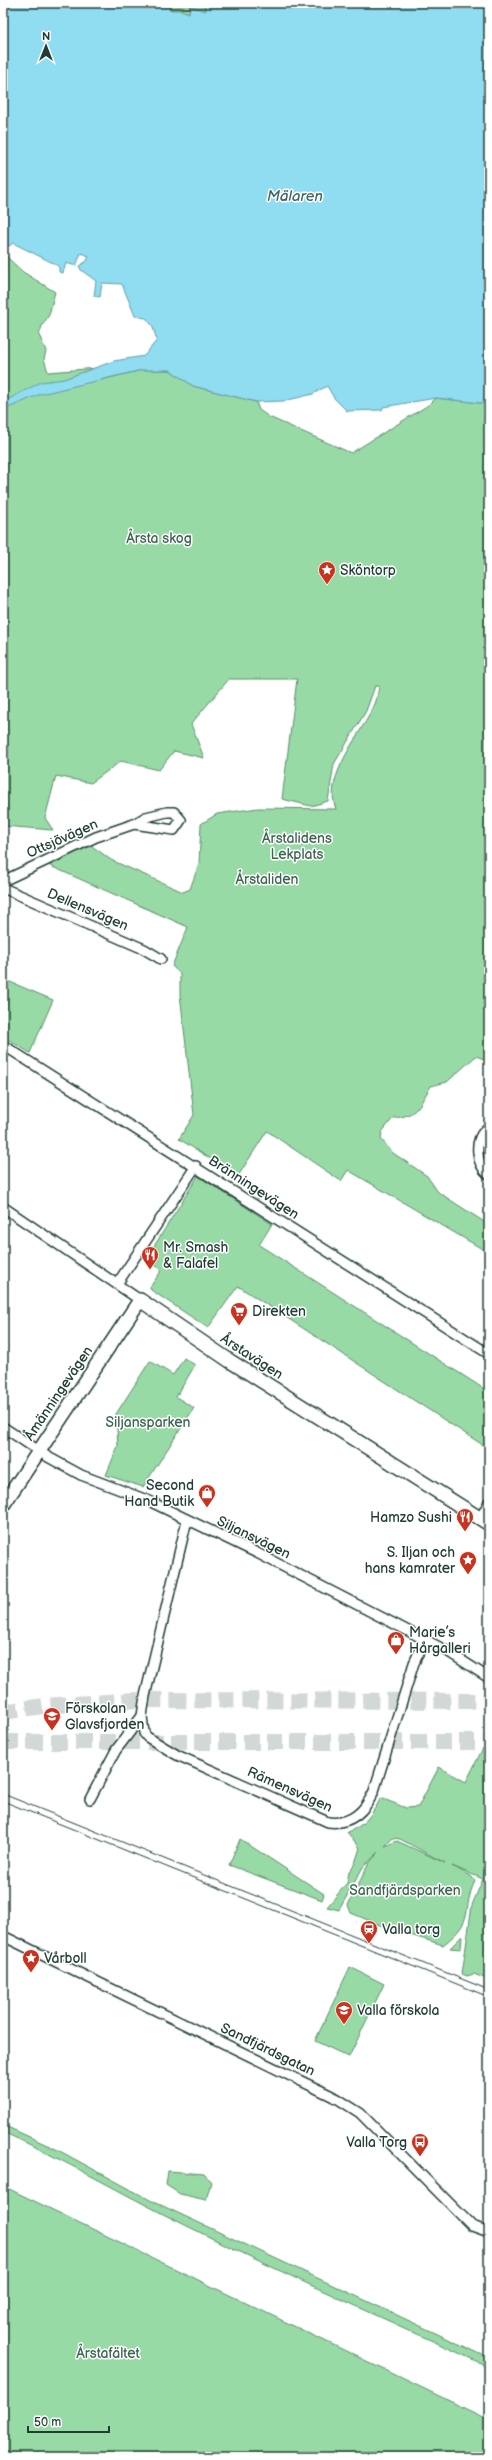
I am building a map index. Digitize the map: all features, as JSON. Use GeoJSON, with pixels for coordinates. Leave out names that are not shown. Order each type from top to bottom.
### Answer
{"type":"FeatureCollection","features":[{"type":"Feature","properties":{"kind":"street","name":"Ottsjövägen"},"geometry":{"type":"LineString","coordinates":[[3,881],[96,837],[134,824]]}},
{"type":"Feature","properties":{"kind":"street","name":"Dellensvägen"},"geometry":{"type":"LineString","coordinates":[[3,888],[144,949],[161,959]]}},
{"type":"Feature","properties":{"kind":"street","name":"Bränningevägen"},"geometry":{"type":"LineString","coordinates":[[3,1045],[196,1166],[489,1354]]}},
{"type":"Feature","properties":{"kind":"street"},"geometry":{"type":"LineString","coordinates":[[489,1127],[483,1132],[478,1146],[480,1163],[489,1175]]}},
{"type":"Feature","properties":{"kind":"street"},"geometry":{"type":"LineString","coordinates":[[117,1284],[196,1166]]}},
{"type":"Feature","properties":{"kind":"street","name":"Årstavägen"},"geometry":{"type":"LineString","coordinates":[[3,1207],[230,1361],[485,1521]]}},
{"type":"Feature","properties":{"kind":"street","name":"Åmänningevägen"},"geometry":{"type":"LineString","coordinates":[[3,1505],[140,1300]]}},
{"type":"Feature","properties":{"kind":"street","name":"Siljansvägen"},"geometry":{"type":"LineString","coordinates":[[3,1427],[39,1451],[81,1475],[147,1500],[257,1553],[425,1639],[489,1678]]}},
{"type":"Feature","properties":{"kind":"street"},"geometry":{"type":"LineString","coordinates":[[485,1521],[489,1502]]}},
{"type":"Feature","properties":{"kind":"street","name":"Rämensvägen"},"geometry":{"type":"LineString","coordinates":[[187,1520],[148,1683],[142,1716],[144,1733],[147,1737],[177,1755],[328,1822],[345,1822],[364,1809],[374,1791],[414,1663],[425,1639]]}},
{"type":"Feature","properties":{"kind":"street","name":"Rämensvägen"},"geometry":{"type":"LineString","coordinates":[[90,1799],[116,1750],[142,1716]]}},
{"type":"Feature","properties":{"kind":"street","name":"Sandfjärdsgatan"},"geometry":{"type":"LineString","coordinates":[[3,1936],[338,2099],[360,2112],[472,2226],[489,2232]]}},
{"type":"Feature","properties":{"kind":"green space"},"geometry":{"type":"Polygon","coordinates":[[[166,3],[204,3],[206,12],[190,6],[189,13],[181,10],[171,10],[166,3]]]}},
{"type":"Feature","properties":{"kind":"green space"},"geometry":{"type":"Polygon","coordinates":[[[3,250],[9,259],[23,272],[55,292],[49,315],[42,326],[39,335],[46,351],[44,359],[48,372],[98,368],[101,380],[142,370],[170,370],[193,386],[256,402],[259,410],[269,417],[351,453],[430,404],[436,398],[489,404],[489,1061],[476,1056],[447,1082],[431,1086],[420,1104],[413,1112],[408,1115],[393,1118],[382,1132],[381,1139],[393,1153],[427,1176],[438,1192],[489,1225],[489,1253],[348,1170],[341,1181],[267,1131],[238,1176],[179,1139],[194,1115],[180,994],[180,974],[172,966],[188,927],[48,865],[74,852],[92,846],[111,860],[183,892],[190,889],[199,864],[201,824],[217,814],[258,808],[336,809],[333,796],[334,783],[346,755],[375,704],[379,686],[375,686],[366,711],[334,764],[328,801],[311,806],[282,799],[297,679],[229,679],[191,724],[204,758],[174,751],[159,770],[121,761],[91,783],[56,776],[45,818],[53,830],[3,826],[3,250]]]}},
{"type":"Feature","properties":{"kind":"green space"},"geometry":{"type":"Polygon","coordinates":[[[3,979],[53,1000],[30,1053],[3,1036],[3,979]]]}},
{"type":"Feature","properties":{"kind":"green space"},"geometry":{"type":"Polygon","coordinates":[[[198,1176],[272,1224],[259,1245],[489,1392],[489,1449],[238,1286],[208,1328],[151,1290],[150,1287],[162,1270],[146,1259],[198,1176]]]}},
{"type":"Feature","properties":{"kind":"green space","name":"Siljansparken"},"geometry":{"type":"Polygon","coordinates":[[[184,1358],[195,1365],[176,1397],[194,1408],[143,1487],[106,1475],[118,1446],[116,1414],[150,1361],[173,1375],[184,1358]]]}},
{"type":"Feature","properties":{"kind":"green space","name":"Sandfjärdsparken"},"geometry":{"type":"Polygon","coordinates":[[[489,1736],[489,1980],[474,1974],[467,1976],[462,1974],[472,1905],[483,1879],[452,1866],[471,1876],[475,1881],[471,1891],[464,1922],[460,1929],[443,1945],[387,1928],[351,1913],[348,1905],[369,1863],[379,1852],[363,1867],[339,1910],[327,1907],[347,1883],[349,1872],[355,1863],[360,1848],[347,1832],[359,1826],[367,1819],[381,1798],[406,1808],[418,1807],[439,1767],[466,1782],[489,1736]],[[393,1838],[385,1846],[397,1841],[445,1863],[400,1839],[393,1838]]]}},
{"type":"Feature","properties":{"kind":"green space"},"geometry":{"type":"Polygon","coordinates":[[[240,1839],[324,1894],[322,1900],[229,1865],[240,1839]]]}},
{"type":"Feature","properties":{"kind":"green space"},"geometry":{"type":"Polygon","coordinates":[[[462,1936],[461,1949],[450,1948],[462,1936]]]}},
{"type":"Feature","properties":{"kind":"green space"},"geometry":{"type":"Polygon","coordinates":[[[350,1967],[384,1984],[349,2057],[315,2041],[350,1967]]]}},
{"type":"Feature","properties":{"kind":"green space"},"geometry":{"type":"Polygon","coordinates":[[[3,2125],[56,2149],[150,2200],[489,2358],[489,2367],[223,2244],[49,2154],[3,2132],[3,2125]]]}},
{"type":"Feature","properties":{"kind":"green space"},"geometry":{"type":"Polygon","coordinates":[[[168,2171],[204,2174],[211,2182],[206,2200],[180,2194],[166,2185],[168,2171]]]}},
{"type":"Feature","properties":{"kind":"green space","name":"Årstafältet"},"geometry":{"type":"Polygon","coordinates":[[[3,2186],[489,2420],[489,2457],[3,2457],[3,2186]]]}},
{"type":"Feature","properties":{"kind":"water","name":"Mälaren"},"geometry":{"type":"Polygon","coordinates":[[[3,3],[166,3],[171,10],[181,10],[189,13],[190,6],[206,11],[204,3],[489,3],[489,404],[436,398],[383,407],[382,410],[347,411],[334,398],[327,386],[313,394],[284,401],[256,402],[193,386],[170,370],[142,370],[41,394],[3,410],[3,402],[41,382],[64,379],[114,361],[144,356],[157,340],[152,325],[146,318],[135,316],[122,284],[102,283],[100,297],[94,296],[96,281],[81,270],[79,266],[87,261],[89,256],[81,253],[76,266],[66,263],[63,273],[59,272],[59,267],[55,264],[13,243],[9,246],[3,244],[3,3]]]}},
{"type":"Feature","properties":{"kind":"tunnel"},"geometry":{"type":"LineString","coordinates":[[3,1712],[43,1706],[137,1700],[489,1701]]}},
{"type":"Feature","properties":{"kind":"tunnel"},"geometry":{"type":"LineString","coordinates":[[3,1742],[489,1742]]}},
{"type":"Feature","properties":{"kind":"tram line"},"geometry":{"type":"LineString","coordinates":[[3,1794],[489,1990]]}},
{"type":"Feature","properties":{"kind":"tram line"},"geometry":{"type":"LineString","coordinates":[[3,1801],[489,1997]]}},
{"type":"Feature","properties":{"kind":"place","name":"Sköntorp"},"geometry":{"type":"Point","coordinates":[327,585]}},
{"type":"Feature","properties":{"kind":"place","name":"Mr. Smash & Falafel"},"geometry":{"type":"Point","coordinates":[150,1270]}},
{"type":"Feature","properties":{"kind":"place","name":"Direkten"},"geometry":{"type":"Point","coordinates":[239,1326]}},
{"type":"Feature","properties":{"kind":"place","name":"Second Hand Butik"},"geometry":{"type":"Point","coordinates":[207,1508]}},
{"type":"Feature","properties":{"kind":"place","name":"Hamzo Sushi"},"geometry":{"type":"Point","coordinates":[465,1532]}},
{"type":"Feature","properties":{"kind":"place","name":"S. Iljan och hans kamrater"},"geometry":{"type":"Point","coordinates":[468,1575]}},
{"type":"Feature","properties":{"kind":"place","name":"Marie’s Hårgalleri"},"geometry":{"type":"Point","coordinates":[396,1655]}},
{"type":"Feature","properties":{"kind":"place","name":"Förskolan Glavsfjorden"},"geometry":{"type":"Point","coordinates":[52,1731]}},
{"type":"Feature","properties":{"kind":"place","name":"Valla torg"},"geometry":{"type":"Point","coordinates":[369,1944]}},
{"type":"Feature","properties":{"kind":"place","name":"Vårboll"},"geometry":{"type":"Point","coordinates":[31,1973]}},
{"type":"Feature","properties":{"kind":"place","name":"Valla förskola"},"geometry":{"type":"Point","coordinates":[344,2025]}},
{"type":"Feature","properties":{"kind":"place","name":"Valla Torg"},"geometry":{"type":"Point","coordinates":[420,2157]}},
{"type":"Feature","properties":{"kind":"park label","name":"Årsta skog"},"geometry":{"type":"Point","coordinates":[159,538]}},
{"type":"Feature","properties":{"kind":"park label","name":"Årstalidens Lekplats"},"geometry":{"type":"Point","coordinates":[297,846]}},
{"type":"Feature","properties":{"kind":"park label","name":"Årstaliden"},"geometry":{"type":"Point","coordinates":[267,879]}}]}
